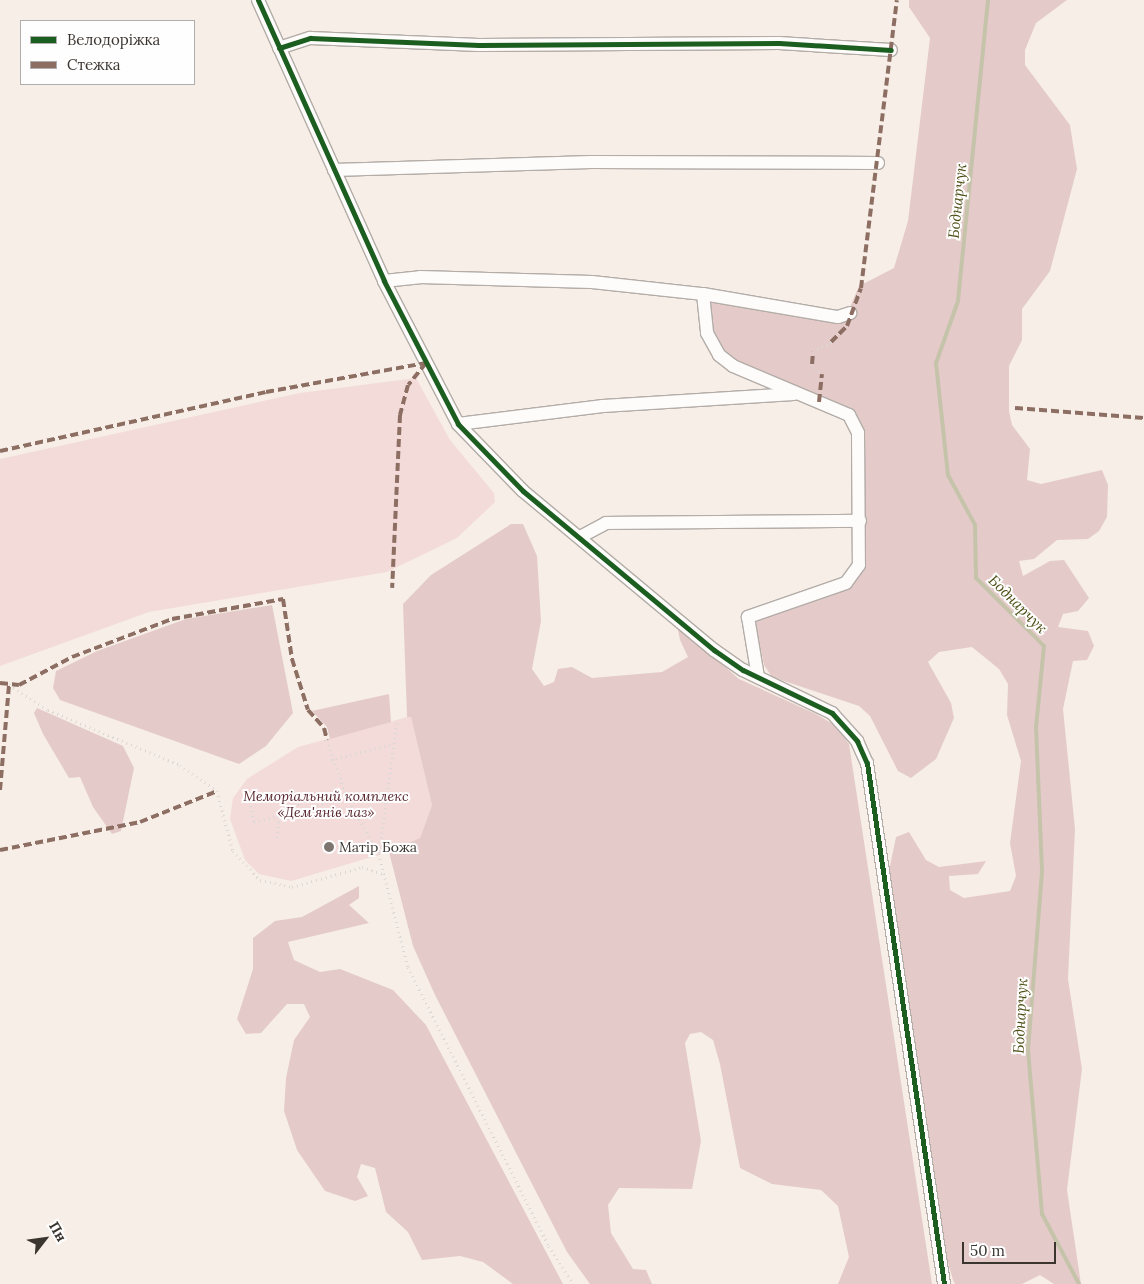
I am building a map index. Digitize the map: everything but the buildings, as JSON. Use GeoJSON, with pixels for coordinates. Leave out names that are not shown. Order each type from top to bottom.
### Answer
{"type":"FeatureCollection","features":[{"type":"Feature","properties":{"kind":"street"},"geometry":{"type":"LineString","coordinates":[[258,0],[384,281],[458,424],[523,491],[580,536],[714,650],[758,677],[832,713],[847,726],[867,763],[944,1284]]}},
{"type":"Feature","properties":{"kind":"street"},"geometry":{"type":"LineString","coordinates":[[279,48],[310,38],[479,44],[779,43],[891,50]]}},
{"type":"Feature","properties":{"kind":"street"},"geometry":{"type":"LineString","coordinates":[[334,170],[591,162],[878,163]]}},
{"type":"Feature","properties":{"kind":"street"},"geometry":{"type":"LineString","coordinates":[[384,281],[420,277],[592,282],[703,294],[838,317],[850,313]]}},
{"type":"Feature","properties":{"kind":"street"},"geometry":{"type":"LineString","coordinates":[[703,294],[707,333],[719,355],[796,394],[849,415],[855,422],[860,521],[860,565],[846,583],[748,617],[758,677]]}},
{"type":"Feature","properties":{"kind":"street"},"geometry":{"type":"LineString","coordinates":[[458,424],[603,406],[796,394]]}},
{"type":"Feature","properties":{"kind":"street"},"geometry":{"type":"LineString","coordinates":[[580,536],[606,523],[860,521]]}},
{"type":"Feature","properties":{"kind":"path"},"geometry":{"type":"LineString","coordinates":[[813,352],[831,342]]}},
{"type":"Feature","properties":{"kind":"path"},"geometry":{"type":"LineString","coordinates":[[812,364],[822,374]]}},
{"type":"Feature","properties":{"kind":"path"},"geometry":{"type":"LineString","coordinates":[[9,685],[48,710],[180,765],[217,791],[233,851],[260,880],[292,886],[362,867],[385,875]]}},
{"type":"Feature","properties":{"kind":"path"},"geometry":{"type":"LineString","coordinates":[[379,854],[392,744],[397,720]]}},
{"type":"Feature","properties":{"kind":"path"},"geometry":{"type":"LineString","coordinates":[[326,740],[331,760],[347,797],[379,854],[408,967],[549,1246],[573,1284]]}},
{"type":"Feature","properties":{"kind":"path"},"geometry":{"type":"LineString","coordinates":[[331,760],[392,744]]}},
{"type":"Feature","properties":{"kind":"path"},"geometry":{"type":"LineString","coordinates":[[302,809],[293,799],[280,794],[250,801],[254,822],[347,797]]}},
{"type":"Feature","properties":{"kind":"path"},"geometry":{"type":"LineString","coordinates":[[278,816],[278,838]]}},
{"type":"Feature","properties":{"kind":"green space"},"geometry":{"type":"Polygon","coordinates":[[[416,378],[450,440],[494,493],[495,502],[457,538],[387,572],[149,612],[0,666],[0,459],[300,393],[416,378]]]}},
{"type":"Feature","properties":{"kind":"green space","name":"Меморіальний комплекс «Дем'янів лаз»"},"geometry":{"type":"Polygon","coordinates":[[[411,716],[432,805],[420,838],[402,848],[291,881],[259,874],[245,860],[230,819],[233,798],[247,779],[298,747],[411,716]]]}},
{"type":"Feature","properties":{"kind":"shaded area"},"geometry":{"type":"Polygon","coordinates":[[[909,0],[1067,0],[1036,23],[1025,50],[1025,65],[1070,125],[1077,169],[1050,271],[1022,309],[1022,340],[1009,366],[1009,411],[1012,425],[1030,449],[1027,480],[1041,484],[1102,470],[1108,485],[1107,517],[1099,531],[1088,539],[1057,540],[1034,559],[1019,561],[1023,576],[1050,561],[1064,560],[1089,598],[1078,611],[1063,614],[1058,627],[1088,631],[1094,646],[1087,660],[1073,661],[1063,709],[1075,829],[1068,979],[1082,1069],[1067,1190],[1081,1284],[1054,1284],[1040,1275],[1022,1284],[955,1284],[953,1280],[939,1232],[886,885],[896,837],[909,832],[926,860],[939,867],[986,861],[978,874],[949,876],[950,890],[964,898],[1010,891],[1016,876],[1010,843],[1021,761],[1007,715],[1008,684],[999,669],[972,647],[939,652],[928,662],[951,703],[954,718],[936,759],[911,778],[898,771],[870,716],[859,706],[772,677],[764,665],[754,617],[861,571],[861,426],[734,363],[719,350],[709,329],[708,290],[840,313],[850,307],[859,286],[894,268],[908,221],[930,38],[909,7],[909,0]]]}},
{"type":"Feature","properties":{"kind":"shaded area"},"geometry":{"type":"Polygon","coordinates":[[[511,524],[523,524],[537,556],[541,621],[532,669],[544,686],[554,682],[558,669],[572,667],[592,678],[662,672],[688,657],[680,640],[678,630],[683,630],[739,679],[816,714],[836,726],[849,744],[932,1284],[838,1284],[849,1257],[838,1206],[821,1190],[772,1184],[740,1168],[720,1064],[713,1040],[701,1032],[690,1034],[685,1043],[701,1141],[692,1189],[619,1188],[608,1205],[611,1233],[633,1269],[646,1270],[652,1284],[590,1284],[567,1252],[435,995],[413,946],[389,852],[420,838],[432,805],[411,717],[407,717],[403,604],[431,575],[511,524]]]}},
{"type":"Feature","properties":{"kind":"shaded area"},"geometry":{"type":"Polygon","coordinates":[[[272,605],[293,713],[266,746],[239,764],[60,700],[53,688],[56,671],[97,651],[186,619],[272,605]]]}},
{"type":"Feature","properties":{"kind":"shaded area"},"geometry":{"type":"Polygon","coordinates":[[[389,694],[391,722],[330,739],[327,727],[312,711],[389,694]]]}},
{"type":"Feature","properties":{"kind":"shaded area"},"geometry":{"type":"Polygon","coordinates":[[[37,708],[123,746],[134,768],[121,831],[112,834],[93,807],[80,777],[69,778],[43,734],[34,713],[37,708]]]}},
{"type":"Feature","properties":{"kind":"shaded area"},"geometry":{"type":"Polygon","coordinates":[[[359,886],[359,898],[349,905],[369,923],[288,942],[294,960],[320,972],[340,969],[393,990],[426,1025],[563,1284],[513,1284],[483,1262],[460,1256],[422,1260],[408,1232],[386,1212],[375,1168],[361,1164],[357,1177],[368,1196],[355,1201],[325,1191],[297,1150],[284,1111],[286,1078],[294,1040],[310,1017],[304,1004],[287,1004],[261,1033],[246,1034],[237,1019],[253,969],[253,938],[275,921],[302,917],[359,886]]]}},
{"type":"Feature","properties":{"kind":"waterway","name":"Боднарчук"},"geometry":{"type":"LineString","coordinates":[[988,0],[958,301],[936,363],[948,475],[975,525],[976,578],[1044,646],[1036,727],[1042,872],[1028,1050],[1042,1214],[1079,1284]]}},
{"type":"Feature","properties":{"kind":"marked path"},"geometry":{"type":"LineString","coordinates":[[831,342],[847,326],[861,288],[897,0]]}},
{"type":"Feature","properties":{"kind":"marked path"},"geometry":{"type":"LineString","coordinates":[[812,364],[813,352]]}},
{"type":"Feature","properties":{"kind":"marked path"},"geometry":{"type":"LineString","coordinates":[[0,451],[266,392],[426,363],[408,385],[400,415],[392,588]]}},
{"type":"Feature","properties":{"kind":"marked path"},"geometry":{"type":"LineString","coordinates":[[819,402],[822,374]]}},
{"type":"Feature","properties":{"kind":"marked path"},"geometry":{"type":"LineString","coordinates":[[1015,408],[1144,418]]}},
{"type":"Feature","properties":{"kind":"marked path"},"geometry":{"type":"LineString","coordinates":[[0,683],[19,685],[72,657],[172,619],[283,599],[292,659],[308,710],[324,728],[327,740]]}},
{"type":"Feature","properties":{"kind":"marked path"},"geometry":{"type":"LineString","coordinates":[[0,790],[9,685]]}},
{"type":"Feature","properties":{"kind":"marked path"},"geometry":{"type":"LineString","coordinates":[[0,850],[140,822],[217,791]]}},
{"type":"Feature","properties":{"kind":"cycle path"},"geometry":{"type":"LineString","coordinates":[[258,0],[384,281],[458,424],[523,491],[714,650],[743,670],[832,713],[857,741],[867,763],[944,1284]]}},
{"type":"Feature","properties":{"kind":"cycle path"},"geometry":{"type":"LineString","coordinates":[[279,48],[310,38],[479,45],[779,43],[891,50]]}},
{"type":"Feature","properties":{"kind":"place","name":"Матір Божа"},"geometry":{"type":"Point","coordinates":[329,847]}}]}
